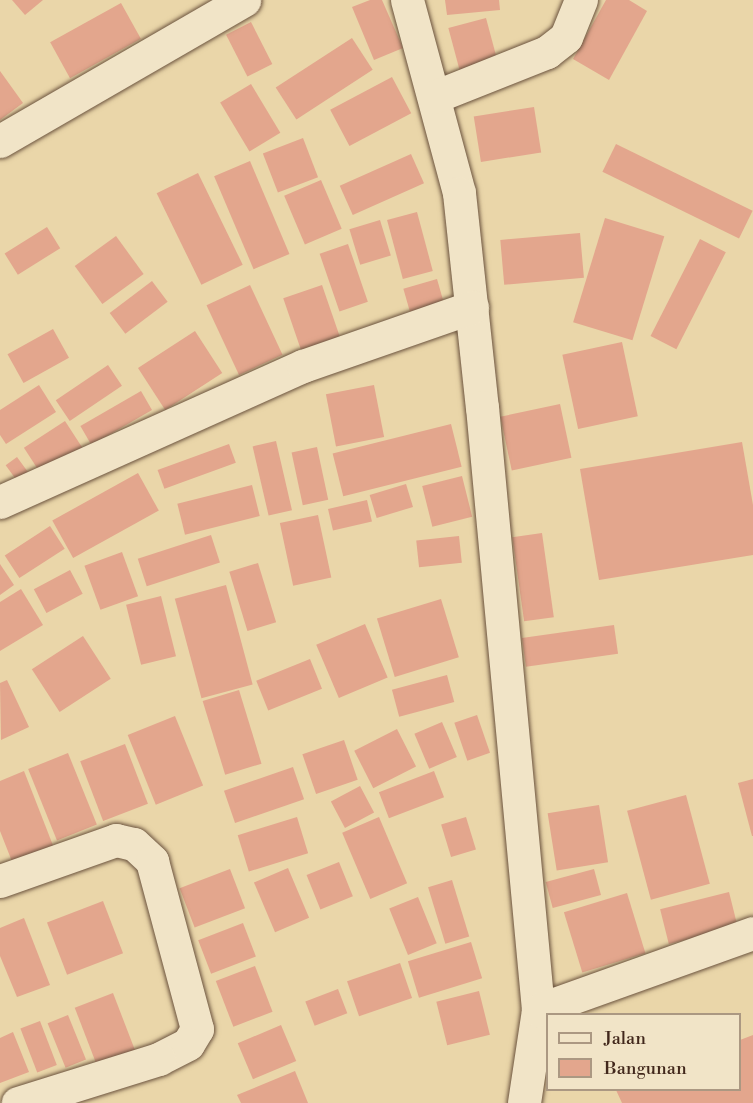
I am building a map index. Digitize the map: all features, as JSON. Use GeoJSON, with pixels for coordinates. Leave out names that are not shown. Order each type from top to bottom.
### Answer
{"type":"FeatureCollection","features":[{"type":"Feature","properties":{"kind":"street"},"geometry":{"type":"LineString","coordinates":[[0,141],[244,0]]}},
{"type":"Feature","properties":{"kind":"street"},"geometry":{"type":"LineString","coordinates":[[407,0],[459,193],[472,308],[538,1010],[524,1103]]}},
{"type":"Feature","properties":{"kind":"street"},"geometry":{"type":"LineString","coordinates":[[434,97],[547,52],[566,36],[581,0]]}},
{"type":"Feature","properties":{"kind":"street"},"geometry":{"type":"LineString","coordinates":[[2,498],[303,366],[472,308]]}},
{"type":"Feature","properties":{"kind":"street"},"geometry":{"type":"LineString","coordinates":[[0,882],[116,840],[134,844],[152,861],[197,1029],[188,1044],[159,1059],[18,1103]]}},
{"type":"Feature","properties":{"kind":"street"},"geometry":{"type":"LineString","coordinates":[[538,1010],[753,933]]}},
{"type":"Feature","properties":{"kind":"building"},"geometry":{"type":"Polygon","coordinates":[[[12,0],[43,0],[25,15],[12,0]]]}},
{"type":"Feature","properties":{"kind":"building"},"geometry":{"type":"Polygon","coordinates":[[[370,0],[382,0],[403,48],[374,60],[352,7],[370,0]]]}},
{"type":"Feature","properties":{"kind":"building"},"geometry":{"type":"Polygon","coordinates":[[[445,0],[499,0],[500,10],[447,15],[445,0]]]}},
{"type":"Feature","properties":{"kind":"building"},"geometry":{"type":"Polygon","coordinates":[[[606,0],[629,0],[647,11],[609,80],[573,59],[606,0]]]}},
{"type":"Feature","properties":{"kind":"building"},"geometry":{"type":"Polygon","coordinates":[[[121,3],[141,39],[70,78],[50,42],[121,3]]]}},
{"type":"Feature","properties":{"kind":"building"},"geometry":{"type":"Polygon","coordinates":[[[486,18],[499,67],[462,77],[448,28],[486,18]]]}},
{"type":"Feature","properties":{"kind":"building"},"geometry":{"type":"Polygon","coordinates":[[[251,22],[272,64],[247,77],[226,35],[251,22]]]}},
{"type":"Feature","properties":{"kind":"building"},"geometry":{"type":"Polygon","coordinates":[[[352,38],[373,70],[296,119],[276,88],[352,38]]]}},
{"type":"Feature","properties":{"kind":"building"},"geometry":{"type":"Polygon","coordinates":[[[0,71],[23,103],[0,120],[0,71]]]}},
{"type":"Feature","properties":{"kind":"building"},"geometry":{"type":"Polygon","coordinates":[[[392,77],[411,113],[349,146],[330,110],[392,77]]]}},
{"type":"Feature","properties":{"kind":"building"},"geometry":{"type":"Polygon","coordinates":[[[251,84],[280,133],[249,151],[220,103],[251,84]]]}},
{"type":"Feature","properties":{"kind":"building"},"geometry":{"type":"Polygon","coordinates":[[[534,107],[541,152],[481,162],[474,117],[534,107]]]}},
{"type":"Feature","properties":{"kind":"building"},"geometry":{"type":"Polygon","coordinates":[[[303,138],[318,177],[278,193],[263,153],[303,138]]]}},
{"type":"Feature","properties":{"kind":"building"},"geometry":{"type":"Polygon","coordinates":[[[616,144],[753,211],[739,238],[602,172],[616,144]]]}},
{"type":"Feature","properties":{"kind":"building"},"geometry":{"type":"Polygon","coordinates":[[[411,154],[424,183],[353,215],[340,186],[411,154]]]}},
{"type":"Feature","properties":{"kind":"building"},"geometry":{"type":"Polygon","coordinates":[[[250,161],[289,254],[254,269],[214,176],[250,161]]]}},
{"type":"Feature","properties":{"kind":"building"},"geometry":{"type":"Polygon","coordinates":[[[198,173],[243,265],[201,285],[157,193],[198,173]]]}},
{"type":"Feature","properties":{"kind":"building"},"geometry":{"type":"Polygon","coordinates":[[[321,180],[342,229],[305,244],[284,196],[321,180]]]}},
{"type":"Feature","properties":{"kind":"building"},"geometry":{"type":"Polygon","coordinates":[[[417,212],[433,271],[403,279],[387,220],[417,212]]]}},
{"type":"Feature","properties":{"kind":"building"},"geometry":{"type":"Polygon","coordinates":[[[605,218],[664,236],[632,340],[573,322],[605,218]]]}},
{"type":"Feature","properties":{"kind":"building"},"geometry":{"type":"Polygon","coordinates":[[[380,220],[391,255],[360,265],[349,229],[380,220]]]}},
{"type":"Feature","properties":{"kind":"building"},"geometry":{"type":"Polygon","coordinates":[[[47,227],[60,248],[18,275],[5,253],[47,227]]]}},
{"type":"Feature","properties":{"kind":"building"},"geometry":{"type":"Polygon","coordinates":[[[580,233],[584,278],[504,285],[500,240],[580,233]]]}},
{"type":"Feature","properties":{"kind":"building"},"geometry":{"type":"Polygon","coordinates":[[[116,236],[144,274],[102,304],[75,266],[116,236]]]}},
{"type":"Feature","properties":{"kind":"building"},"geometry":{"type":"Polygon","coordinates":[[[700,239],[726,252],[676,349],[651,336],[700,239]]]}},
{"type":"Feature","properties":{"kind":"building"},"geometry":{"type":"Polygon","coordinates":[[[348,244],[368,302],[339,311],[320,254],[348,244]]]}},
{"type":"Feature","properties":{"kind":"building"},"geometry":{"type":"Polygon","coordinates":[[[437,279],[446,310],[412,319],[403,289],[437,279]]]}},
{"type":"Feature","properties":{"kind":"building"},"geometry":{"type":"Polygon","coordinates":[[[152,281],[168,302],[125,334],[110,313],[152,281]]]}},
{"type":"Feature","properties":{"kind":"building"},"geometry":{"type":"Polygon","coordinates":[[[250,285],[283,355],[239,375],[206,305],[250,285]]]}},
{"type":"Feature","properties":{"kind":"building"},"geometry":{"type":"Polygon","coordinates":[[[322,285],[342,344],[303,357],[283,298],[322,285]]]}},
{"type":"Feature","properties":{"kind":"building"},"geometry":{"type":"Polygon","coordinates":[[[53,329],[69,358],[24,383],[8,354],[53,329]]]}},
{"type":"Feature","properties":{"kind":"building"},"geometry":{"type":"Polygon","coordinates":[[[195,331],[222,373],[165,410],[138,368],[195,331]]]}},
{"type":"Feature","properties":{"kind":"building"},"geometry":{"type":"Polygon","coordinates":[[[622,342],[638,416],[578,429],[562,355],[622,342]]]}},
{"type":"Feature","properties":{"kind":"building"},"geometry":{"type":"Polygon","coordinates":[[[108,365],[122,386],[70,421],[56,400],[108,365]]]}},
{"type":"Feature","properties":{"kind":"building"},"geometry":{"type":"Polygon","coordinates":[[[39,385],[56,412],[6,444],[0,435],[0,410],[39,385]]]}},
{"type":"Feature","properties":{"kind":"building"},"geometry":{"type":"Polygon","coordinates":[[[374,385],[384,437],[336,446],[326,394],[374,385]]]}},
{"type":"Feature","properties":{"kind":"building"},"geometry":{"type":"Polygon","coordinates":[[[141,391],[152,410],[91,445],[80,426],[141,391]]]}},
{"type":"Feature","properties":{"kind":"building"},"geometry":{"type":"Polygon","coordinates":[[[560,404],[571,458],[512,470],[500,417],[560,404]]]}},
{"type":"Feature","properties":{"kind":"building"},"geometry":{"type":"Polygon","coordinates":[[[65,421],[85,452],[44,479],[24,448],[65,421]]]}},
{"type":"Feature","properties":{"kind":"building"},"geometry":{"type":"Polygon","coordinates":[[[451,424],[462,467],[343,496],[333,454],[451,424]]]}},
{"type":"Feature","properties":{"kind":"building"},"geometry":{"type":"Polygon","coordinates":[[[276,441],[292,510],[269,516],[253,446],[276,441]]]}},
{"type":"Feature","properties":{"kind":"building"},"geometry":{"type":"Polygon","coordinates":[[[742,442],[753,505],[753,555],[599,580],[580,469],[742,442]]]}},
{"type":"Feature","properties":{"kind":"building"},"geometry":{"type":"Polygon","coordinates":[[[229,444],[236,463],[164,489],[158,470],[229,444]]]}},
{"type":"Feature","properties":{"kind":"building"},"geometry":{"type":"Polygon","coordinates":[[[317,447],[328,500],[303,505],[292,452],[317,447]]]}},
{"type":"Feature","properties":{"kind":"building"},"geometry":{"type":"Polygon","coordinates":[[[17,457],[33,479],[22,487],[6,465],[17,457]]]}},
{"type":"Feature","properties":{"kind":"building"},"geometry":{"type":"Polygon","coordinates":[[[138,473],[159,511],[73,558],[52,521],[138,473]]]}},
{"type":"Feature","properties":{"kind":"building"},"geometry":{"type":"Polygon","coordinates":[[[462,476],[472,517],[432,527],[422,486],[462,476]]]}},
{"type":"Feature","properties":{"kind":"building"},"geometry":{"type":"Polygon","coordinates":[[[406,484],[413,507],[377,518],[370,495],[406,484]]]}},
{"type":"Feature","properties":{"kind":"building"},"geometry":{"type":"Polygon","coordinates":[[[252,485],[260,516],[185,535],[177,504],[252,485]]]}},
{"type":"Feature","properties":{"kind":"building"},"geometry":{"type":"Polygon","coordinates":[[[367,500],[372,521],[333,530],[328,509],[367,500]]]}},
{"type":"Feature","properties":{"kind":"building"},"geometry":{"type":"Polygon","coordinates":[[[318,515],[331,578],[293,586],[280,523],[318,515]]]}},
{"type":"Feature","properties":{"kind":"building"},"geometry":{"type":"Polygon","coordinates":[[[50,526],[65,549],[19,578],[5,555],[50,526]]]}},
{"type":"Feature","properties":{"kind":"building"},"geometry":{"type":"Polygon","coordinates":[[[542,533],[554,617],[524,621],[512,537],[542,533]]]}},
{"type":"Feature","properties":{"kind":"building"},"geometry":{"type":"Polygon","coordinates":[[[211,535],[220,563],[147,586],[138,559],[211,535]]]}},
{"type":"Feature","properties":{"kind":"building"},"geometry":{"type":"Polygon","coordinates":[[[459,536],[462,563],[419,567],[416,540],[459,536]]]}},
{"type":"Feature","properties":{"kind":"building"},"geometry":{"type":"Polygon","coordinates":[[[122,552],[138,596],[100,610],[84,566],[122,552]]]}},
{"type":"Feature","properties":{"kind":"building"},"geometry":{"type":"Polygon","coordinates":[[[258,563],[276,622],[247,631],[229,572],[258,563]]]}},
{"type":"Feature","properties":{"kind":"building"},"geometry":{"type":"Polygon","coordinates":[[[0,564],[14,585],[0,595],[0,564]]]}},
{"type":"Feature","properties":{"kind":"building"},"geometry":{"type":"Polygon","coordinates":[[[70,570],[83,594],[46,613],[34,589],[70,570]]]}},
{"type":"Feature","properties":{"kind":"building"},"geometry":{"type":"Polygon","coordinates":[[[226,585],[253,684],[201,698],[175,599],[226,585]]]}},
{"type":"Feature","properties":{"kind":"building"},"geometry":{"type":"Polygon","coordinates":[[[21,589],[43,625],[0,651],[0,602],[21,589]]]}},
{"type":"Feature","properties":{"kind":"building"},"geometry":{"type":"Polygon","coordinates":[[[161,596],[176,656],[141,665],[126,605],[161,596]]]}},
{"type":"Feature","properties":{"kind":"building"},"geometry":{"type":"Polygon","coordinates":[[[441,599],[459,657],[395,677],[377,619],[441,599]]]}},
{"type":"Feature","properties":{"kind":"building"},"geometry":{"type":"Polygon","coordinates":[[[365,624],[388,677],[339,698],[316,645],[365,624]]]}},
{"type":"Feature","properties":{"kind":"building"},"geometry":{"type":"Polygon","coordinates":[[[614,625],[618,654],[526,667],[522,638],[614,625]]]}},
{"type":"Feature","properties":{"kind":"building"},"geometry":{"type":"Polygon","coordinates":[[[83,636],[111,679],[60,712],[32,669],[83,636]]]}},
{"type":"Feature","properties":{"kind":"building"},"geometry":{"type":"Polygon","coordinates":[[[310,659],[322,689],[268,710],[256,681],[310,659]]]}},
{"type":"Feature","properties":{"kind":"building"},"geometry":{"type":"Polygon","coordinates":[[[447,675],[454,702],[399,717],[392,690],[447,675]]]}},
{"type":"Feature","properties":{"kind":"building"},"geometry":{"type":"Polygon","coordinates":[[[7,680],[29,727],[1,740],[0,683],[7,680]]]}},
{"type":"Feature","properties":{"kind":"building"},"geometry":{"type":"Polygon","coordinates":[[[239,690],[262,764],[225,775],[203,701],[239,690]]]}},
{"type":"Feature","properties":{"kind":"building"},"geometry":{"type":"Polygon","coordinates":[[[477,715],[490,753],[467,761],[454,723],[477,715]]]}},
{"type":"Feature","properties":{"kind":"building"},"geometry":{"type":"Polygon","coordinates":[[[175,716],[203,786],[156,805],[128,735],[175,716]]]}},
{"type":"Feature","properties":{"kind":"building"},"geometry":{"type":"Polygon","coordinates":[[[442,722],[457,757],[429,769],[414,734],[442,722]]]}},
{"type":"Feature","properties":{"kind":"building"},"geometry":{"type":"Polygon","coordinates":[[[397,729],[416,766],[373,788],[354,751],[397,729]]]}},
{"type":"Feature","properties":{"kind":"building"},"geometry":{"type":"Polygon","coordinates":[[[344,740],[358,780],[316,794],[302,754],[344,740]]]}},
{"type":"Feature","properties":{"kind":"building"},"geometry":{"type":"Polygon","coordinates":[[[125,744],[148,804],[103,821],[80,761],[125,744]]]}},
{"type":"Feature","properties":{"kind":"building"},"geometry":{"type":"Polygon","coordinates":[[[68,753],[97,824],[57,841],[28,769],[68,753]]]}},
{"type":"Feature","properties":{"kind":"building"},"geometry":{"type":"Polygon","coordinates":[[[293,767],[304,799],[235,823],[224,791],[293,767]]]}},
{"type":"Feature","properties":{"kind":"building"},"geometry":{"type":"Polygon","coordinates":[[[24,771],[54,848],[13,864],[0,831],[0,781],[24,771]]]}},
{"type":"Feature","properties":{"kind":"building"},"geometry":{"type":"Polygon","coordinates":[[[434,771],[444,797],[389,818],[379,792],[434,771]]]}},
{"type":"Feature","properties":{"kind":"building"},"geometry":{"type":"Polygon","coordinates":[[[753,779],[753,836],[752,836],[738,783],[753,779]]]}},
{"type":"Feature","properties":{"kind":"building"},"geometry":{"type":"Polygon","coordinates":[[[360,786],[374,812],[345,828],[331,801],[360,786]]]}},
{"type":"Feature","properties":{"kind":"building"},"geometry":{"type":"Polygon","coordinates":[[[686,795],[710,884],[651,900],[627,811],[686,795]]]}},
{"type":"Feature","properties":{"kind":"building"},"geometry":{"type":"Polygon","coordinates":[[[599,805],[608,862],[557,870],[548,813],[599,805]]]}},
{"type":"Feature","properties":{"kind":"building"},"geometry":{"type":"Polygon","coordinates":[[[297,817],[308,853],[249,871],[238,835],[297,817]]]}},
{"type":"Feature","properties":{"kind":"building"},"geometry":{"type":"Polygon","coordinates":[[[379,817],[407,883],[370,899],[342,833],[379,817]]]}},
{"type":"Feature","properties":{"kind":"building"},"geometry":{"type":"Polygon","coordinates":[[[466,817],[476,850],[451,857],[441,825],[466,817]]]}},
{"type":"Feature","properties":{"kind":"building"},"geometry":{"type":"Polygon","coordinates":[[[339,862],[353,896],[320,909],[307,875],[339,862]]]}},
{"type":"Feature","properties":{"kind":"building"},"geometry":{"type":"Polygon","coordinates":[[[288,868],[309,918],[275,932],[254,882],[288,868]]]}},
{"type":"Feature","properties":{"kind":"building"},"geometry":{"type":"Polygon","coordinates":[[[230,869],[245,908],[195,928],[180,888],[230,869]]]}},
{"type":"Feature","properties":{"kind":"building"},"geometry":{"type":"Polygon","coordinates":[[[594,869],[601,895],[553,908],[546,882],[594,869]]]}},
{"type":"Feature","properties":{"kind":"building"},"geometry":{"type":"Polygon","coordinates":[[[452,880],[469,936],[445,944],[428,887],[452,880]]]}},
{"type":"Feature","properties":{"kind":"building"},"geometry":{"type":"Polygon","coordinates":[[[729,892],[738,927],[669,944],[660,909],[729,892]]]}},
{"type":"Feature","properties":{"kind":"building"},"geometry":{"type":"Polygon","coordinates":[[[627,893],[645,953],[582,973],[564,912],[627,893]]]}},
{"type":"Feature","properties":{"kind":"building"},"geometry":{"type":"Polygon","coordinates":[[[418,897],[437,943],[408,955],[389,909],[418,897]]]}},
{"type":"Feature","properties":{"kind":"building"},"geometry":{"type":"Polygon","coordinates":[[[103,901],[123,953],[67,975],[47,923],[103,901]]]}},
{"type":"Feature","properties":{"kind":"building"},"geometry":{"type":"Polygon","coordinates":[[[24,918],[50,985],[17,997],[0,956],[0,928],[24,918]]]}},
{"type":"Feature","properties":{"kind":"building"},"geometry":{"type":"Polygon","coordinates":[[[243,923],[256,957],[211,974],[198,940],[243,923]]]}},
{"type":"Feature","properties":{"kind":"building"},"geometry":{"type":"Polygon","coordinates":[[[471,942],[482,978],[419,998],[408,961],[471,942]]]}},
{"type":"Feature","properties":{"kind":"building"},"geometry":{"type":"Polygon","coordinates":[[[400,963],[412,998],[359,1016],[347,981],[400,963]]]}},
{"type":"Feature","properties":{"kind":"building"},"geometry":{"type":"Polygon","coordinates":[[[255,966],[273,1012],[233,1027],[216,981],[255,966]]]}},
{"type":"Feature","properties":{"kind":"building"},"geometry":{"type":"Polygon","coordinates":[[[338,989],[347,1013],[315,1026],[305,1002],[338,989]]]}},
{"type":"Feature","properties":{"kind":"building"},"geometry":{"type":"Polygon","coordinates":[[[479,991],[490,1035],[447,1045],[436,1002],[479,991]]]}},
{"type":"Feature","properties":{"kind":"building"},"geometry":{"type":"Polygon","coordinates":[[[113,993],[137,1055],[98,1069],[75,1008],[113,993]]]}},
{"type":"Feature","properties":{"kind":"building"},"geometry":{"type":"Polygon","coordinates":[[[68,1015],[86,1060],[66,1068],[48,1023],[68,1015]]]}},
{"type":"Feature","properties":{"kind":"building"},"geometry":{"type":"Polygon","coordinates":[[[40,1021],[57,1065],[37,1072],[20,1029],[40,1021]]]}},
{"type":"Feature","properties":{"kind":"building"},"geometry":{"type":"Polygon","coordinates":[[[281,1025],[296,1061],[253,1079],[238,1043],[281,1025]]]}},
{"type":"Feature","properties":{"kind":"building"},"geometry":{"type":"Polygon","coordinates":[[[13,1032],[29,1072],[0,1083],[0,1038],[13,1032]]]}},
{"type":"Feature","properties":{"kind":"building"},"geometry":{"type":"Polygon","coordinates":[[[753,1035],[753,1103],[622,1103],[616,1091],[741,1091],[741,1040],[753,1035]]]}},
{"type":"Feature","properties":{"kind":"building"},"geometry":{"type":"Polygon","coordinates":[[[295,1071],[308,1103],[241,1103],[237,1095],[295,1071]]]}}]}
